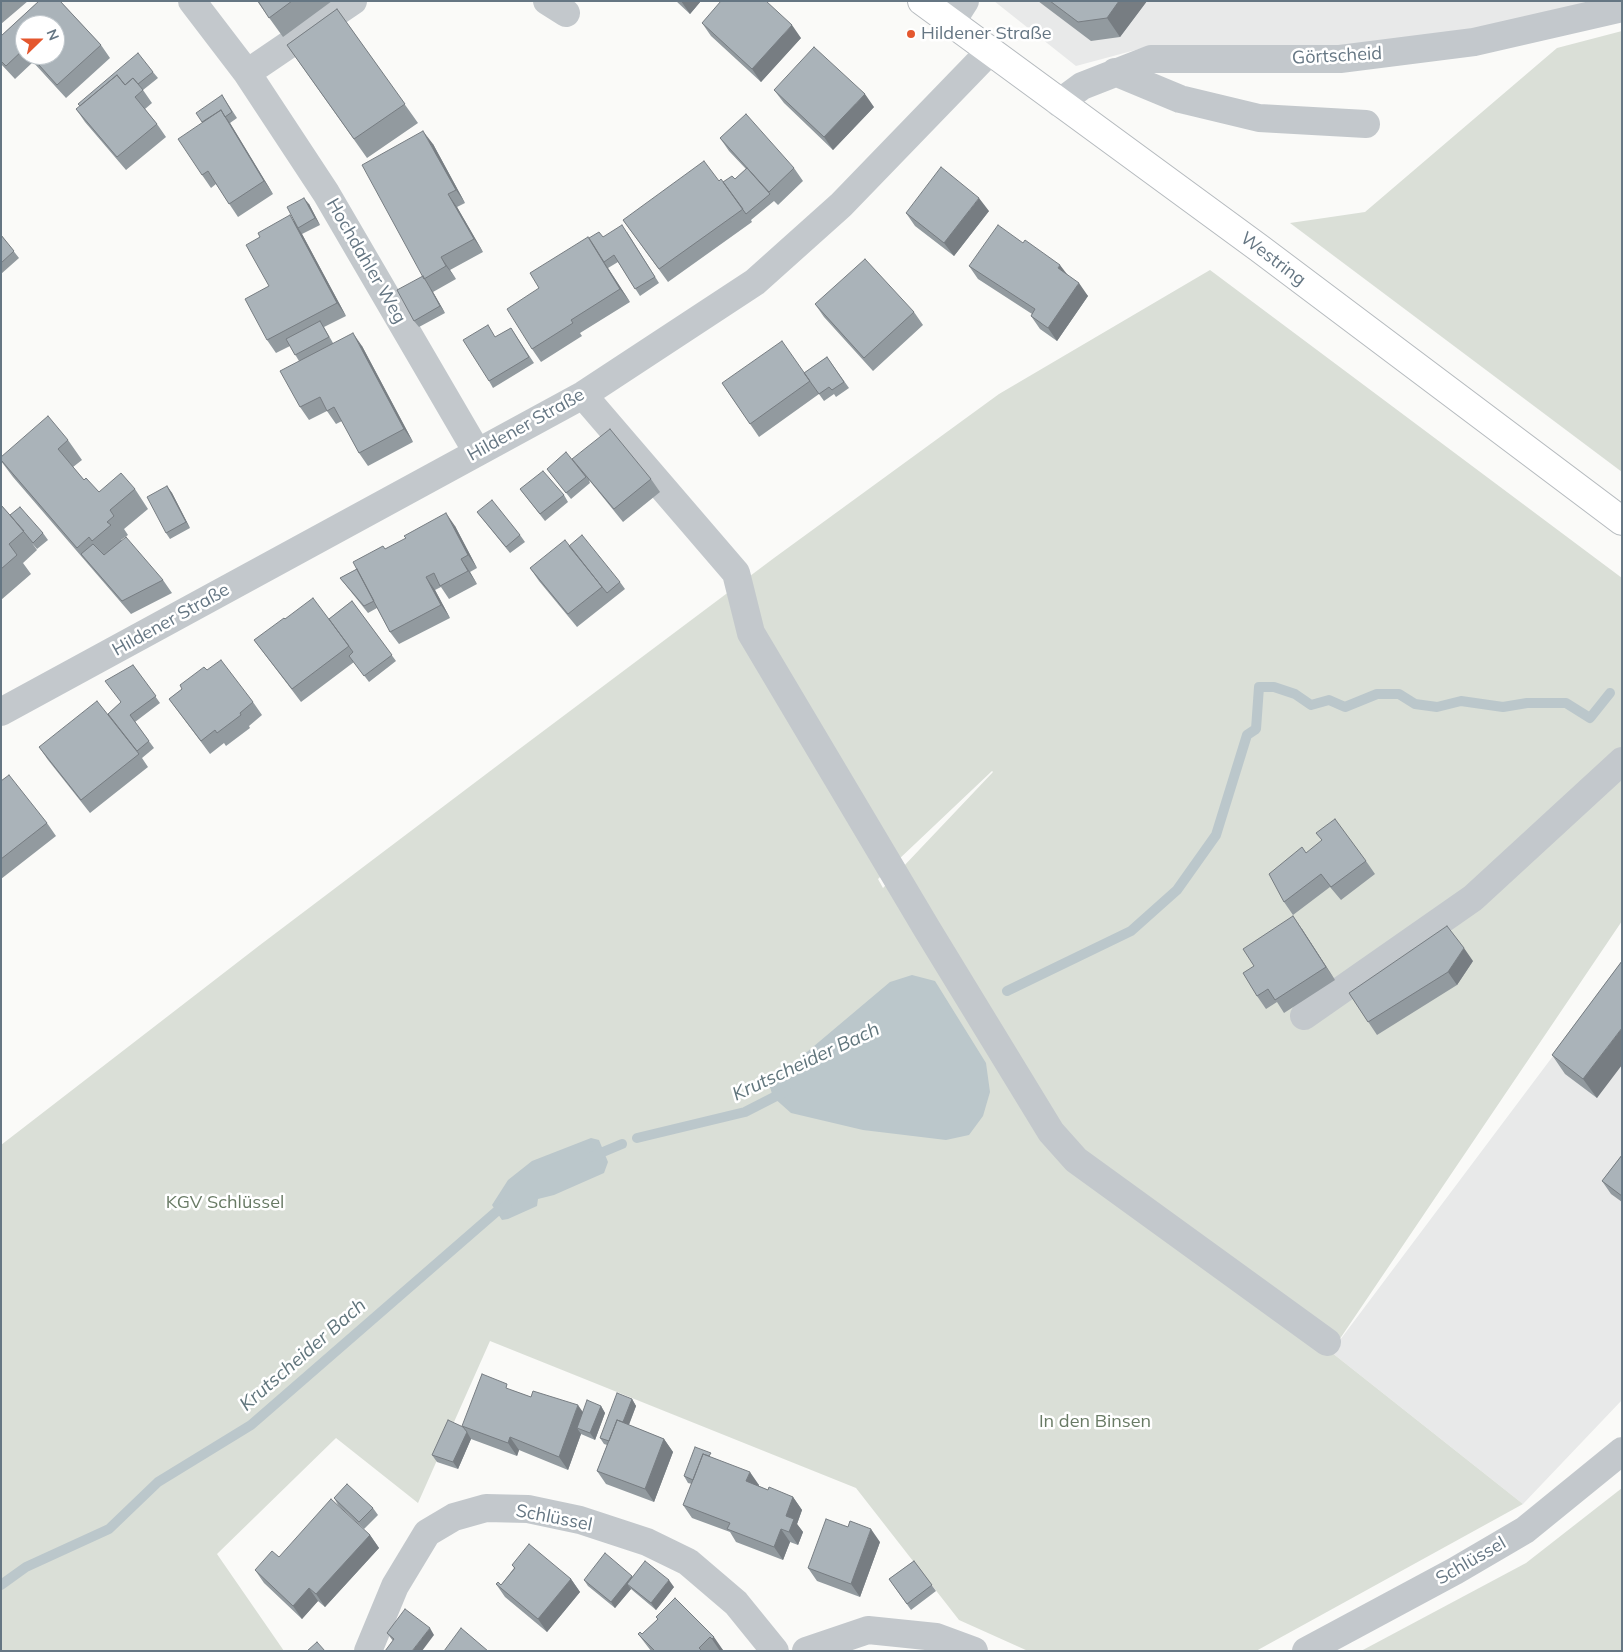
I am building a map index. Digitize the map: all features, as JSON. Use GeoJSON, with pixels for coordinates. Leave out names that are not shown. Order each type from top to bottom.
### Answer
{"type":"FeatureCollection","features":[{"type":"Feature","properties":{"kind":"main road","name":"Westring"},"geometry":{"type":"LineString","coordinates":[[922,1],[958,12],[989,52],[1259,248],[1622,521]]}},
{"type":"Feature","properties":{"kind":"street","name":"Hochdahler Weg"},"geometry":{"type":"LineString","coordinates":[[192,1],[247,73],[326,193],[477,452]]}},
{"type":"Feature","properties":{"kind":"street"},"geometry":{"type":"LineString","coordinates":[[247,73],[353,1]]}},
{"type":"Feature","properties":{"kind":"street","name":"Görtscheid"},"geometry":{"type":"LineString","coordinates":[[1059,103],[1082,86],[1151,59],[1340,59],[1474,42],[1622,8]]}},
{"type":"Feature","properties":{"kind":"street","name":"Hildener Straße"},"geometry":{"type":"LineString","coordinates":[[1,712],[583,395],[755,282],[841,205],[989,52]]}},
{"type":"Feature","properties":{"kind":"street"},"geometry":{"type":"LineString","coordinates":[[1115,72],[1180,99],[1259,118],[1366,124]]}},
{"type":"Feature","properties":{"kind":"street"},"geometry":{"type":"LineString","coordinates":[[583,395],[736,573],[751,633],[927,930],[1051,1132],[1076,1160],[1327,1342]]}},
{"type":"Feature","properties":{"kind":"street"},"geometry":{"type":"LineString","coordinates":[[1304,1016],[1473,898],[1622,762]]}},
{"type":"Feature","properties":{"kind":"street","name":"Schlüssel"},"geometry":{"type":"LineString","coordinates":[[1306,1651],[1455,1571],[1525,1530],[1622,1451]]}},
{"type":"Feature","properties":{"kind":"street","name":"Schlüssel"},"geometry":{"type":"LineString","coordinates":[[368,1651],[395,1586],[427,1533],[454,1517],[486,1508],[528,1509],[580,1520],[647,1542],[688,1562],[736,1604],[775,1651]]}},
{"type":"Feature","properties":{"kind":"street"},"geometry":{"type":"LineString","coordinates":[[806,1651],[868,1630],[936,1637],[974,1651]]}},
{"type":"Feature","properties":{"kind":"shaded area"},"geometry":{"type":"Polygon","coordinates":[[[994,1],[1607,1],[1347,58],[1143,48],[1076,66],[994,1]]]}},
{"type":"Feature","properties":{"kind":"shaded area"},"geometry":{"type":"Polygon","coordinates":[[[1622,964],[1622,1400],[1523,1504],[1331,1352],[1622,964]]]}},
{"type":"Feature","properties":{"kind":"green space"},"geometry":{"type":"Polygon","coordinates":[[[1622,31],[1622,472],[1290,223],[1365,212],[1557,48],[1622,31]]]}},
{"type":"Feature","properties":{"kind":"green space"},"geometry":{"type":"Polygon","coordinates":[[[1210,270],[1622,578],[1622,921],[1331,1352],[1523,1504],[1256,1651],[1028,1651],[959,1620],[856,1488],[490,1341],[418,1503],[336,1438],[217,1554],[284,1651],[1,1651],[1,1145],[260,945],[518,750],[774,558],[999,394],[1210,270]],[[993,772],[878,879],[883,888],[993,772]]]}},
{"type":"Feature","properties":{"kind":"green space"},"geometry":{"type":"Polygon","coordinates":[[[1622,1488],[1622,1651],[1361,1651],[1526,1563],[1622,1488]]]}},
{"type":"Feature","properties":{"kind":"water"},"geometry":{"type":"Polygon","coordinates":[[[912,975],[935,981],[986,1063],[990,1092],[983,1116],[969,1135],[946,1140],[863,1130],[791,1113],[773,1097],[769,1084],[890,982],[912,975]]]}},
{"type":"Feature","properties":{"kind":"water"},"geometry":{"type":"Polygon","coordinates":[[[591,1138],[599,1140],[608,1162],[604,1173],[554,1195],[538,1199],[537,1206],[502,1220],[492,1205],[508,1180],[532,1161],[591,1138]]]}},
{"type":"Feature","properties":{"kind":"building"},"geometry":{"type":"Polygon","coordinates":[[[39,1],[60,1],[101,45],[57,85],[39,65],[65,65],[65,15],[24,15],[39,1]]]}},
{"type":"Feature","properties":{"kind":"building"},"geometry":{"type":"Polygon","coordinates":[[[258,1],[292,1],[269,18],[258,1]]]}},
{"type":"Feature","properties":{"kind":"building"},"geometry":{"type":"Polygon","coordinates":[[[721,1],[766,1],[792,25],[752,69],[702,23],[721,1]]]}},
{"type":"Feature","properties":{"kind":"building"},"geometry":{"type":"Polygon","coordinates":[[[1050,1],[1119,1],[1107,18],[1078,22],[1050,1]]]}},
{"type":"Feature","properties":{"kind":"building"},"geometry":{"type":"Polygon","coordinates":[[[337,9],[405,104],[354,139],[287,45],[337,9]]]}},
{"type":"Feature","properties":{"kind":"building"},"geometry":{"type":"Polygon","coordinates":[[[15,23],[15,58],[6,66],[1,61],[1,36],[15,23]]]}},
{"type":"Feature","properties":{"kind":"building"},"geometry":{"type":"Polygon","coordinates":[[[814,47],[865,94],[824,137],[774,90],[814,47]]]}},
{"type":"Feature","properties":{"kind":"building"},"geometry":{"type":"Polygon","coordinates":[[[138,53],[153,72],[138,84],[133,78],[125,85],[117,75],[80,106],[78,104],[138,53]]]}},
{"type":"Feature","properties":{"kind":"building"},"geometry":{"type":"Polygon","coordinates":[[[117,75],[125,85],[133,78],[143,90],[135,97],[157,124],[117,157],[76,109],[117,75]]]}},
{"type":"Feature","properties":{"kind":"building"},"geometry":{"type":"Polygon","coordinates":[[[222,95],[232,112],[225,117],[221,110],[202,122],[196,113],[222,95]]]}},
{"type":"Feature","properties":{"kind":"building"},"geometry":{"type":"Polygon","coordinates":[[[221,110],[264,181],[229,204],[208,171],[202,175],[178,139],[221,110]]]}},
{"type":"Feature","properties":{"kind":"building"},"geometry":{"type":"Polygon","coordinates":[[[746,114],[794,168],[769,192],[720,138],[746,114]]]}},
{"type":"Feature","properties":{"kind":"building"},"geometry":{"type":"Polygon","coordinates":[[[423,131],[456,190],[448,194],[474,239],[441,257],[446,266],[424,279],[362,165],[423,131]]]}},
{"type":"Feature","properties":{"kind":"building"},"geometry":{"type":"Polygon","coordinates":[[[704,161],[719,181],[721,179],[743,209],[659,269],[623,220],[704,161]]]}},
{"type":"Feature","properties":{"kind":"building"},"geometry":{"type":"Polygon","coordinates":[[[941,167],[979,198],[944,243],[906,213],[941,167]]]}},
{"type":"Feature","properties":{"kind":"building"},"geometry":{"type":"Polygon","coordinates":[[[747,168],[770,194],[746,214],[723,182],[732,176],[735,179],[747,168]]]}},
{"type":"Feature","properties":{"kind":"building"},"geometry":{"type":"Polygon","coordinates":[[[304,198],[315,218],[298,228],[287,207],[304,198]]]}},
{"type":"Feature","properties":{"kind":"building"},"geometry":{"type":"Polygon","coordinates":[[[290,215],[337,303],[267,340],[245,299],[269,286],[246,245],[260,237],[258,233],[290,215]]]}},
{"type":"Feature","properties":{"kind":"building"},"geometry":{"type":"Polygon","coordinates":[[[622,225],[655,277],[635,289],[614,255],[604,262],[589,238],[599,232],[603,237],[622,225]]]}},
{"type":"Feature","properties":{"kind":"building"},"geometry":{"type":"Polygon","coordinates":[[[998,225],[1023,243],[1025,240],[1060,265],[1058,268],[1079,283],[1048,328],[1031,316],[1035,309],[969,266],[998,225]]]}},
{"type":"Feature","properties":{"kind":"building"},"geometry":{"type":"Polygon","coordinates":[[[1,235],[14,251],[1,263],[1,235]]]}},
{"type":"Feature","properties":{"kind":"building"},"geometry":{"type":"Polygon","coordinates":[[[588,237],[620,289],[571,320],[573,323],[532,349],[507,309],[539,288],[530,273],[588,237]]]}},
{"type":"Feature","properties":{"kind":"building"},"geometry":{"type":"Polygon","coordinates":[[[865,259],[914,312],[864,358],[815,304],[865,259]]]}},
{"type":"Feature","properties":{"kind":"building"},"geometry":{"type":"Polygon","coordinates":[[[423,276],[440,306],[414,321],[397,290],[423,276]]]}},
{"type":"Feature","properties":{"kind":"building"},"geometry":{"type":"Polygon","coordinates":[[[320,321],[329,337],[295,355],[286,339],[320,321]]]}},
{"type":"Feature","properties":{"kind":"building"},"geometry":{"type":"Polygon","coordinates":[[[488,325],[495,337],[511,328],[529,357],[489,381],[463,340],[488,325]]]}},
{"type":"Feature","properties":{"kind":"building"},"geometry":{"type":"Polygon","coordinates":[[[353,333],[404,429],[359,453],[334,407],[327,411],[320,397],[300,407],[280,371],[353,333]]]}},
{"type":"Feature","properties":{"kind":"building"},"geometry":{"type":"Polygon","coordinates":[[[782,341],[810,381],[750,424],[722,383],[782,341]]]}},
{"type":"Feature","properties":{"kind":"building"},"geometry":{"type":"Polygon","coordinates":[[[827,357],[844,382],[832,390],[829,387],[819,394],[804,373],[827,357]]]}},
{"type":"Feature","properties":{"kind":"building"},"geometry":{"type":"Polygon","coordinates":[[[48,416],[68,440],[58,449],[84,480],[86,478],[99,492],[121,473],[135,489],[110,510],[114,516],[107,522],[111,525],[92,541],[89,537],[77,548],[1,460],[1,457],[48,416]]]}},
{"type":"Feature","properties":{"kind":"building"},"geometry":{"type":"Polygon","coordinates":[[[610,429],[651,479],[614,509],[572,459],[610,429]]]}},
{"type":"Feature","properties":{"kind":"building"},"geometry":{"type":"Polygon","coordinates":[[[566,452],[586,477],[566,493],[547,469],[566,452]]]}},
{"type":"Feature","properties":{"kind":"building"},"geometry":{"type":"Polygon","coordinates":[[[543,471],[564,495],[540,514],[520,489],[543,471]]]}},
{"type":"Feature","properties":{"kind":"building"},"geometry":{"type":"Polygon","coordinates":[[[167,486],[186,522],[166,533],[147,497],[167,486]]]}},
{"type":"Feature","properties":{"kind":"building"},"geometry":{"type":"Polygon","coordinates":[[[492,500],[520,535],[506,547],[477,512],[492,500]]]}},
{"type":"Feature","properties":{"kind":"building"},"geometry":{"type":"Polygon","coordinates":[[[1,505],[24,531],[9,544],[17,555],[1,569],[1,505]]]}},
{"type":"Feature","properties":{"kind":"building"},"geometry":{"type":"Polygon","coordinates":[[[20,507],[43,533],[33,543],[10,515],[20,507]]]}},
{"type":"Feature","properties":{"kind":"building"},"geometry":{"type":"Polygon","coordinates":[[[446,513],[468,555],[461,559],[468,571],[440,586],[434,573],[426,577],[441,605],[390,632],[353,562],[383,546],[385,549],[406,538],[404,536],[446,513]]]}},
{"type":"Feature","properties":{"kind":"building"},"geometry":{"type":"Polygon","coordinates":[[[582,535],[620,582],[607,593],[569,546],[582,535]]]}},
{"type":"Feature","properties":{"kind":"building"},"geometry":{"type":"Polygon","coordinates":[[[126,537],[163,580],[122,601],[81,554],[93,544],[104,555],[126,537]]]}},
{"type":"Feature","properties":{"kind":"building"},"geometry":{"type":"Polygon","coordinates":[[[565,540],[602,587],[568,614],[530,568],[565,540]]]}},
{"type":"Feature","properties":{"kind":"building"},"geometry":{"type":"Polygon","coordinates":[[[357,569],[374,601],[364,606],[340,578],[357,569]]]}},
{"type":"Feature","properties":{"kind":"building"},"geometry":{"type":"Polygon","coordinates":[[[313,598],[349,646],[292,689],[254,640],[313,598]]]}},
{"type":"Feature","properties":{"kind":"building"},"geometry":{"type":"Polygon","coordinates":[[[352,601],[392,655],[364,676],[349,656],[353,652],[329,619],[352,601]]]}},
{"type":"Feature","properties":{"kind":"building"},"geometry":{"type":"Polygon","coordinates":[[[221,660],[253,702],[240,713],[241,715],[217,733],[215,730],[201,741],[169,699],[182,689],[180,685],[204,667],[207,670],[221,660]]]}},
{"type":"Feature","properties":{"kind":"building"},"geometry":{"type":"Polygon","coordinates":[[[133,665],[156,696],[130,715],[149,741],[137,751],[108,714],[121,702],[105,681],[133,665]]]}},
{"type":"Feature","properties":{"kind":"building"},"geometry":{"type":"Polygon","coordinates":[[[97,701],[139,754],[81,800],[39,747],[97,701]]]}},
{"type":"Feature","properties":{"kind":"building"},"geometry":{"type":"Polygon","coordinates":[[[9,775],[47,823],[1,859],[1,781],[9,775]]]}},
{"type":"Feature","properties":{"kind":"building"},"geometry":{"type":"Polygon","coordinates":[[[1335,819],[1366,861],[1331,887],[1321,874],[1284,902],[1269,874],[1302,847],[1306,853],[1322,840],[1316,833],[1335,819]]]}},
{"type":"Feature","properties":{"kind":"building"},"geometry":{"type":"Polygon","coordinates":[[[1293,916],[1326,967],[1275,1000],[1268,989],[1257,996],[1243,973],[1254,966],[1243,949],[1293,916]]]}},
{"type":"Feature","properties":{"kind":"building"},"geometry":{"type":"Polygon","coordinates":[[[1447,926],[1464,948],[1448,972],[1368,1022],[1349,993],[1447,926]]]}},
{"type":"Feature","properties":{"kind":"building"},"geometry":{"type":"Polygon","coordinates":[[[1622,961],[1622,1028],[1583,1079],[1552,1055],[1622,961]]]}},
{"type":"Feature","properties":{"kind":"building"},"geometry":{"type":"Polygon","coordinates":[[[1622,1155],[1622,1196],[1602,1181],[1622,1155]]]}},
{"type":"Feature","properties":{"kind":"building"},"geometry":{"type":"Polygon","coordinates":[[[482,1374],[507,1384],[506,1388],[531,1397],[533,1391],[578,1405],[559,1457],[510,1437],[508,1443],[462,1426],[482,1374]]]}},
{"type":"Feature","properties":{"kind":"building"},"geometry":{"type":"Polygon","coordinates":[[[617,1393],[632,1399],[623,1422],[617,1420],[609,1441],[600,1438],[617,1393]]]}},
{"type":"Feature","properties":{"kind":"building"},"geometry":{"type":"Polygon","coordinates":[[[587,1400],[601,1406],[590,1433],[577,1428],[587,1400]]]}},
{"type":"Feature","properties":{"kind":"building"},"geometry":{"type":"Polygon","coordinates":[[[448,1420],[463,1427],[467,1432],[453,1462],[432,1455],[448,1420]]]}},
{"type":"Feature","properties":{"kind":"building"},"geometry":{"type":"Polygon","coordinates":[[[617,1420],[664,1439],[645,1489],[597,1471],[617,1420]]]}},
{"type":"Feature","properties":{"kind":"building"},"geometry":{"type":"Polygon","coordinates":[[[695,1447],[711,1453],[709,1456],[703,1454],[693,1480],[684,1476],[695,1447]]]}},
{"type":"Feature","properties":{"kind":"building"},"geometry":{"type":"Polygon","coordinates":[[[703,1454],[750,1472],[746,1481],[768,1490],[769,1487],[793,1497],[786,1516],[794,1519],[789,1532],[781,1529],[774,1547],[727,1529],[730,1523],[683,1505],[703,1454]]]}},
{"type":"Feature","properties":{"kind":"building"},"geometry":{"type":"Polygon","coordinates":[[[347,1484],[373,1508],[359,1522],[334,1498],[347,1484]]]}},
{"type":"Feature","properties":{"kind":"building"},"geometry":{"type":"Polygon","coordinates":[[[331,1499],[370,1535],[316,1594],[309,1588],[293,1606],[255,1570],[272,1551],[279,1557],[331,1499]]]}},
{"type":"Feature","properties":{"kind":"building"},"geometry":{"type":"Polygon","coordinates":[[[826,1519],[848,1527],[850,1521],[871,1529],[851,1584],[808,1568],[826,1519]]]}},
{"type":"Feature","properties":{"kind":"building"},"geometry":{"type":"Polygon","coordinates":[[[529,1544],[571,1579],[538,1619],[496,1584],[498,1582],[501,1585],[515,1568],[512,1565],[529,1544]]]}},
{"type":"Feature","properties":{"kind":"building"},"geometry":{"type":"Polygon","coordinates":[[[605,1553],[632,1576],[611,1602],[584,1580],[605,1553]]]}},
{"type":"Feature","properties":{"kind":"building"},"geometry":{"type":"Polygon","coordinates":[[[645,1561],[669,1580],[651,1603],[627,1584],[645,1561]]]}},
{"type":"Feature","properties":{"kind":"building"},"geometry":{"type":"Polygon","coordinates":[[[914,1561],[932,1585],[907,1604],[889,1579],[914,1561]]]}},
{"type":"Feature","properties":{"kind":"building"},"geometry":{"type":"Polygon","coordinates":[[[675,1598],[714,1637],[712,1639],[710,1637],[699,1648],[701,1650],[699,1651],[655,1651],[638,1634],[640,1632],[642,1634],[658,1619],[656,1617],[675,1598]]]}},
{"type":"Feature","properties":{"kind":"building"},"geometry":{"type":"Polygon","coordinates":[[[405,1609],[430,1628],[412,1651],[385,1651],[394,1639],[387,1633],[405,1609]]]}},
{"type":"Feature","properties":{"kind":"building"},"geometry":{"type":"Polygon","coordinates":[[[461,1628],[488,1651],[444,1651],[461,1628]]]}},
{"type":"Feature","properties":{"kind":"building"},"geometry":{"type":"Polygon","coordinates":[[[317,1642],[325,1651],[307,1651],[317,1642]]]}},
{"type":"Feature","properties":{"kind":"waterway","name":"Krutscheider Bach"},"geometry":{"type":"LineString","coordinates":[[1007,991],[1131,931],[1177,890],[1216,835],[1247,735],[1256,729],[1259,687],[1274,687],[1295,694],[1311,705],[1329,700],[1345,707],[1377,694],[1399,694],[1415,704],[1437,707],[1461,701],[1503,707],[1527,703],[1566,703],[1590,718],[1610,693]]}},
{"type":"Feature","properties":{"kind":"waterway","name":"Krutscheider Bach"},"geometry":{"type":"LineString","coordinates":[[637,1138],[745,1112],[786,1091]]}},
{"type":"Feature","properties":{"kind":"waterway","name":"Krutscheider Bach"},"geometry":{"type":"LineString","coordinates":[[591,1157],[622,1144]]}},
{"type":"Feature","properties":{"kind":"waterway","name":"Krutscheider Bach"},"geometry":{"type":"LineString","coordinates":[[1,1585],[26,1567],[109,1529],[158,1482],[251,1425],[496,1212],[507,1205]]}},
{"type":"Feature","properties":{"kind":"place","name":"Hildener Straße"},"geometry":{"type":"Point","coordinates":[911,34]}},
{"type":"Feature","properties":{"kind":"park label","name":"KGV Schlüssel"},"geometry":{"type":"Point","coordinates":[225,1203]}},
{"type":"Feature","properties":{"kind":"park label","name":"In den Binsen"},"geometry":{"type":"Point","coordinates":[1095,1422]}}]}
